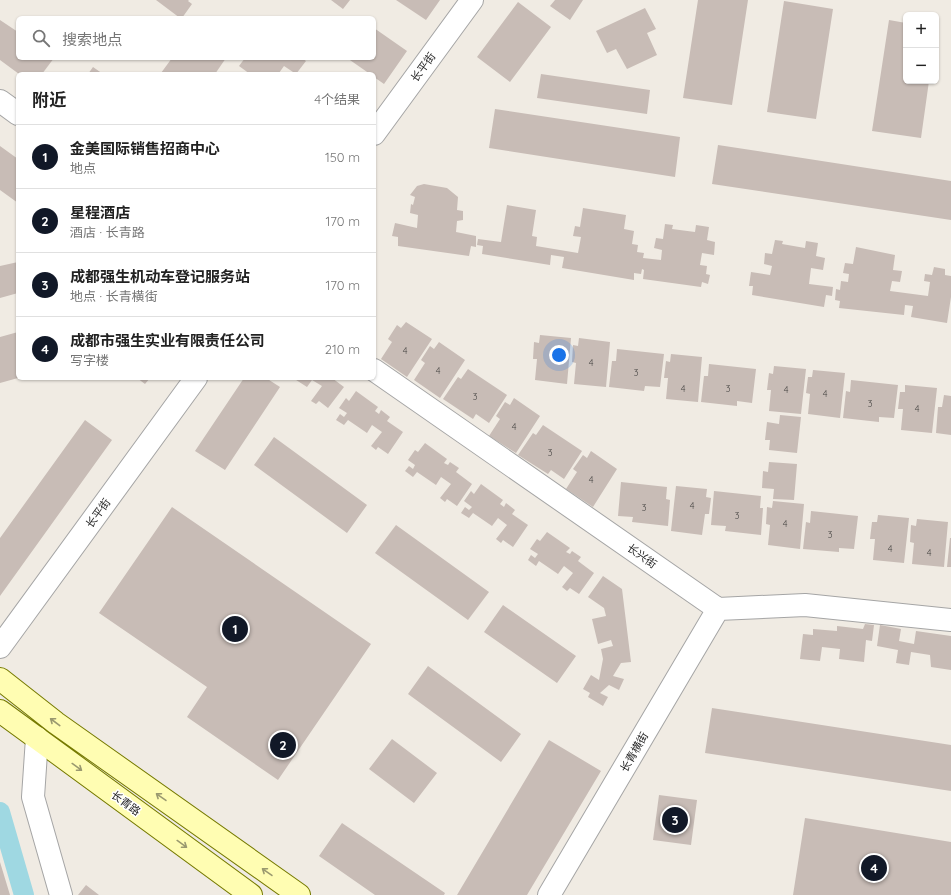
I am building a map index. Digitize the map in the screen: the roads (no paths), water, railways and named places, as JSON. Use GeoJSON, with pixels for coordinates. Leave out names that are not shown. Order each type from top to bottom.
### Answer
{"type":"FeatureCollection","features":[{"type":"Feature","properties":{"kind":"main road"},"geometry":{"type":"LineString","coordinates":[[0,679],[56,723],[299,895]]}},
{"type":"Feature","properties":{"kind":"main road","name":"长青路"},"geometry":{"type":"LineString","coordinates":[[0,711],[251,895]]}},
{"type":"Feature","properties":{"kind":"street","name":"长平街"},"geometry":{"type":"LineString","coordinates":[[376,131],[472,0]]}},
{"type":"Feature","properties":{"kind":"street"},"geometry":{"type":"LineString","coordinates":[[0,101],[16,113]]}},
{"type":"Feature","properties":{"kind":"street","name":"长兴街"},"geometry":{"type":"LineString","coordinates":[[376,371],[718,609]]}},
{"type":"Feature","properties":{"kind":"street","name":"长平街"},"geometry":{"type":"LineString","coordinates":[[0,647],[195,380]]}},
{"type":"Feature","properties":{"kind":"street"},"geometry":{"type":"LineString","coordinates":[[718,609],[805,605],[951,620]]}},
{"type":"Feature","properties":{"kind":"street","name":"长青横街"},"geometry":{"type":"LineString","coordinates":[[550,895],[718,609]]}},
{"type":"Feature","properties":{"kind":"street"},"geometry":{"type":"LineString","coordinates":[[37,738],[33,797],[61,895]]}},
{"type":"Feature","properties":{"kind":"waterway"},"geometry":{"type":"LineString","coordinates":[[0,812],[24,895]]}},
{"type":"Feature","properties":{"kind":"place","name":"金美国际销售招商中心"},"geometry":{"type":"Point","coordinates":[235,629]}},
{"type":"Feature","properties":{"kind":"place","name":"星程酒店"},"geometry":{"type":"Point","coordinates":[283,745]}},
{"type":"Feature","properties":{"kind":"place","name":"成都强生机动车登记服务站"},"geometry":{"type":"Point","coordinates":[675,820]}},
{"type":"Feature","properties":{"kind":"place","name":"成都市强生实业有限责任公司"},"geometry":{"type":"Point","coordinates":[874,868]}}]}
